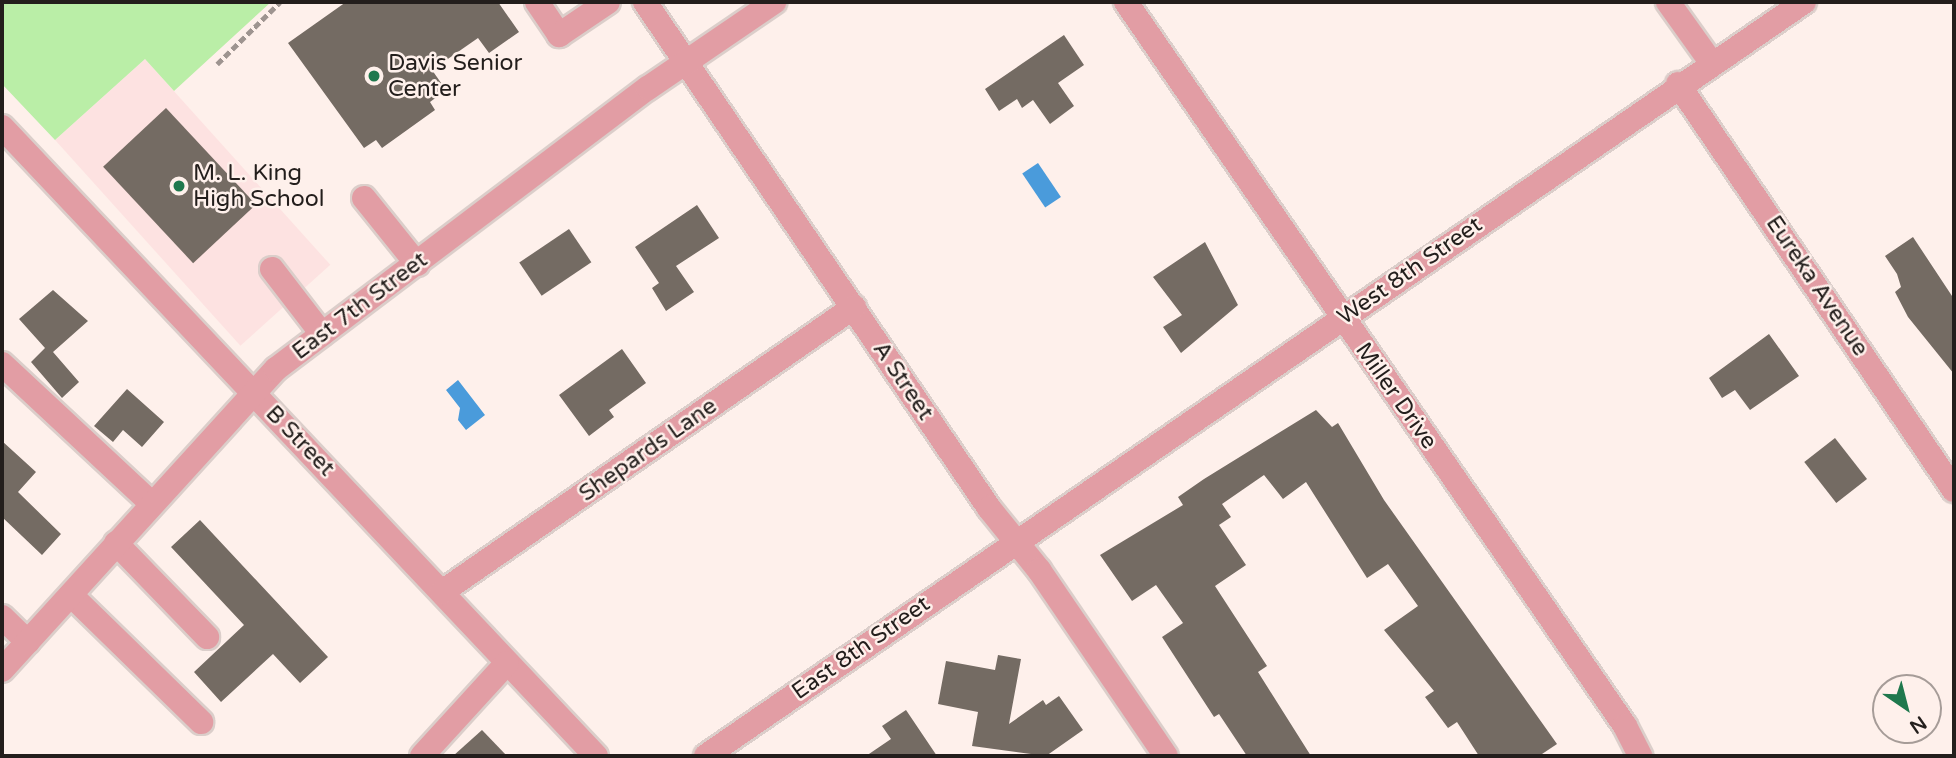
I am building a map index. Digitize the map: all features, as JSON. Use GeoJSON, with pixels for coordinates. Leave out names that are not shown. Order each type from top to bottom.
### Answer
{"type":"FeatureCollection","features":[{"type":"Feature","properties":{"kind":"street"},"geometry":{"type":"LineString","coordinates":[[537,2],[559,35],[608,2]]}},
{"type":"Feature","properties":{"kind":"street","name":"A Street"},"geometry":{"type":"LineString","coordinates":[[645,2],[1166,756]]}},
{"type":"Feature","properties":{"kind":"street","name":"East 7th Street"},"geometry":{"type":"LineString","coordinates":[[2,670],[252,391],[322,334],[686,62],[774,2]]}},
{"type":"Feature","properties":{"kind":"street","name":"Miller Drive"},"geometry":{"type":"LineString","coordinates":[[1126,2],[1625,726],[1640,756]]}},
{"type":"Feature","properties":{"kind":"street"},"geometry":{"type":"LineString","coordinates":[[1668,2],[1711,62]]}},
{"type":"Feature","properties":{"kind":"street","name":"West 8th Street"},"geometry":{"type":"LineString","coordinates":[[1016,541],[1678,84],[1804,2]]}},
{"type":"Feature","properties":{"kind":"street","name":"Eureka Avenue"},"geometry":{"type":"LineString","coordinates":[[1678,84],[1954,490]]}},
{"type":"Feature","properties":{"kind":"street","name":"B Street"},"geometry":{"type":"LineString","coordinates":[[2,127],[596,756]]}},
{"type":"Feature","properties":{"kind":"street"},"geometry":{"type":"LineString","coordinates":[[364,198],[416,264]]}},
{"type":"Feature","properties":{"kind":"street"},"geometry":{"type":"LineString","coordinates":[[272,269],[322,334]]}},
{"type":"Feature","properties":{"kind":"street","name":"Shepards Lane"},"geometry":{"type":"LineString","coordinates":[[442,592],[854,307]]}},
{"type":"Feature","properties":{"kind":"street"},"geometry":{"type":"LineString","coordinates":[[2,364],[151,503]]}},
{"type":"Feature","properties":{"kind":"street","name":"East 8th Street"},"geometry":{"type":"LineString","coordinates":[[706,756],[1016,541]]}},
{"type":"Feature","properties":{"kind":"street"},"geometry":{"type":"LineString","coordinates":[[116,543],[206,637]]}},
{"type":"Feature","properties":{"kind":"street"},"geometry":{"type":"LineString","coordinates":[[71,595],[201,722]]}},
{"type":"Feature","properties":{"kind":"street"},"geometry":{"type":"LineString","coordinates":[[2,617],[28,642]]}},
{"type":"Feature","properties":{"kind":"street"},"geometry":{"type":"LineString","coordinates":[[422,756],[507,663]]}},
{"type":"Feature","properties":{"kind":"path"},"geometry":{"type":"LineString","coordinates":[[217,64],[280,2]]}},
{"type":"Feature","properties":{"kind":"shaded area"},"geometry":{"type":"Polygon","coordinates":[[[145,59],[330,265],[240,346],[55,140],[145,59]]]}},
{"type":"Feature","properties":{"kind":"green space"},"geometry":{"type":"Polygon","coordinates":[[[2,2],[271,2],[174,91],[145,59],[55,140],[2,84],[2,2]]]}},
{"type":"Feature","properties":{"kind":"water"},"geometry":{"type":"Polygon","coordinates":[[[1038,163],[1061,197],[1045,208],[1022,174],[1038,163]]]}},
{"type":"Feature","properties":{"kind":"water"},"geometry":{"type":"Polygon","coordinates":[[[458,380],[485,415],[466,430],[458,420],[460,408],[446,390],[458,380]]]}},
{"type":"Feature","properties":{"kind":"building","name":"Davis Senior Center"},"geometry":{"type":"Polygon","coordinates":[[[346,2],[498,2],[519,32],[489,53],[478,38],[432,70],[446,90],[430,102],[435,110],[382,148],[376,140],[364,148],[288,43],[346,2]]]}},
{"type":"Feature","properties":{"kind":"building"},"geometry":{"type":"Polygon","coordinates":[[[1064,35],[1084,65],[1058,83],[1074,106],[1050,124],[1033,100],[1022,108],[1017,99],[999,111],[985,89],[1064,35]]]}},
{"type":"Feature","properties":{"kind":"building","name":"M. L. King High School"},"geometry":{"type":"Polygon","coordinates":[[[166,108],[256,205],[193,263],[103,167],[166,108]]]}},
{"type":"Feature","properties":{"kind":"building"},"geometry":{"type":"Polygon","coordinates":[[[697,205],[719,238],[676,266],[694,292],[666,311],[652,288],[659,283],[635,247],[697,205]]]}},
{"type":"Feature","properties":{"kind":"building"},"geometry":{"type":"Polygon","coordinates":[[[569,229],[591,262],[542,296],[519,263],[569,229]]]}},
{"type":"Feature","properties":{"kind":"building"},"geometry":{"type":"Polygon","coordinates":[[[1913,237],[1954,299],[1954,374],[1908,317],[1895,292],[1901,287],[1897,274],[1885,256],[1913,237]]]}},
{"type":"Feature","properties":{"kind":"building"},"geometry":{"type":"Polygon","coordinates":[[[1205,242],[1238,305],[1181,353],[1163,327],[1182,315],[1153,277],[1205,242]]]}},
{"type":"Feature","properties":{"kind":"building"},"geometry":{"type":"Polygon","coordinates":[[[53,290],[88,321],[53,352],[79,382],[62,398],[31,362],[45,348],[19,319],[53,290]]]}},
{"type":"Feature","properties":{"kind":"building"},"geometry":{"type":"Polygon","coordinates":[[[1769,334],[1799,376],[1750,410],[1735,390],[1722,398],[1709,378],[1769,334]]]}},
{"type":"Feature","properties":{"kind":"building"},"geometry":{"type":"Polygon","coordinates":[[[622,349],[646,383],[609,410],[614,417],[589,436],[559,395],[622,349]]]}},
{"type":"Feature","properties":{"kind":"building"},"geometry":{"type":"Polygon","coordinates":[[[127,389],[164,422],[142,447],[123,430],[113,442],[94,426],[127,389]]]}},
{"type":"Feature","properties":{"kind":"building"},"geometry":{"type":"Polygon","coordinates":[[[1316,410],[1332,427],[1338,423],[1384,500],[1557,744],[1539,756],[1479,756],[1457,722],[1448,728],[1425,697],[1434,691],[1384,630],[1418,606],[1388,564],[1367,578],[1306,482],[1283,499],[1264,475],[1222,504],[1231,517],[1219,525],[1246,565],[1215,586],[1267,666],[1258,672],[1311,756],[1247,756],[1219,714],[1214,717],[1162,637],[1183,623],[1156,585],[1132,601],[1100,555],[1183,505],[1178,497],[1204,479],[1316,410]]]}},
{"type":"Feature","properties":{"kind":"building"},"geometry":{"type":"Polygon","coordinates":[[[1835,438],[1867,479],[1836,503],[1804,462],[1835,438]]]}},
{"type":"Feature","properties":{"kind":"building"},"geometry":{"type":"Polygon","coordinates":[[[2,441],[36,472],[18,492],[61,534],[42,555],[2,517],[2,441]]]}},
{"type":"Feature","properties":{"kind":"building"},"geometry":{"type":"Polygon","coordinates":[[[200,520],[328,657],[300,683],[273,654],[221,702],[194,672],[244,625],[171,547],[200,520]]]}},
{"type":"Feature","properties":{"kind":"building"},"geometry":{"type":"Polygon","coordinates":[[[998,655],[1021,659],[1009,724],[1043,700],[1046,705],[1059,696],[1083,730],[1046,756],[972,746],[978,712],[938,704],[946,661],[995,670],[998,655]]]}},
{"type":"Feature","properties":{"kind":"building"},"geometry":{"type":"Polygon","coordinates":[[[906,710],[937,756],[866,756],[891,739],[882,726],[906,710]]]}},
{"type":"Feature","properties":{"kind":"building"},"geometry":{"type":"Polygon","coordinates":[[[482,730],[507,756],[453,756],[482,730]]]}},
{"type":"Feature","properties":{"kind":"place","name":"Davis Senior Center"},"geometry":{"type":"Point","coordinates":[374,76]}},
{"type":"Feature","properties":{"kind":"place","name":"M. L. King High School"},"geometry":{"type":"Point","coordinates":[179,186]}}]}
